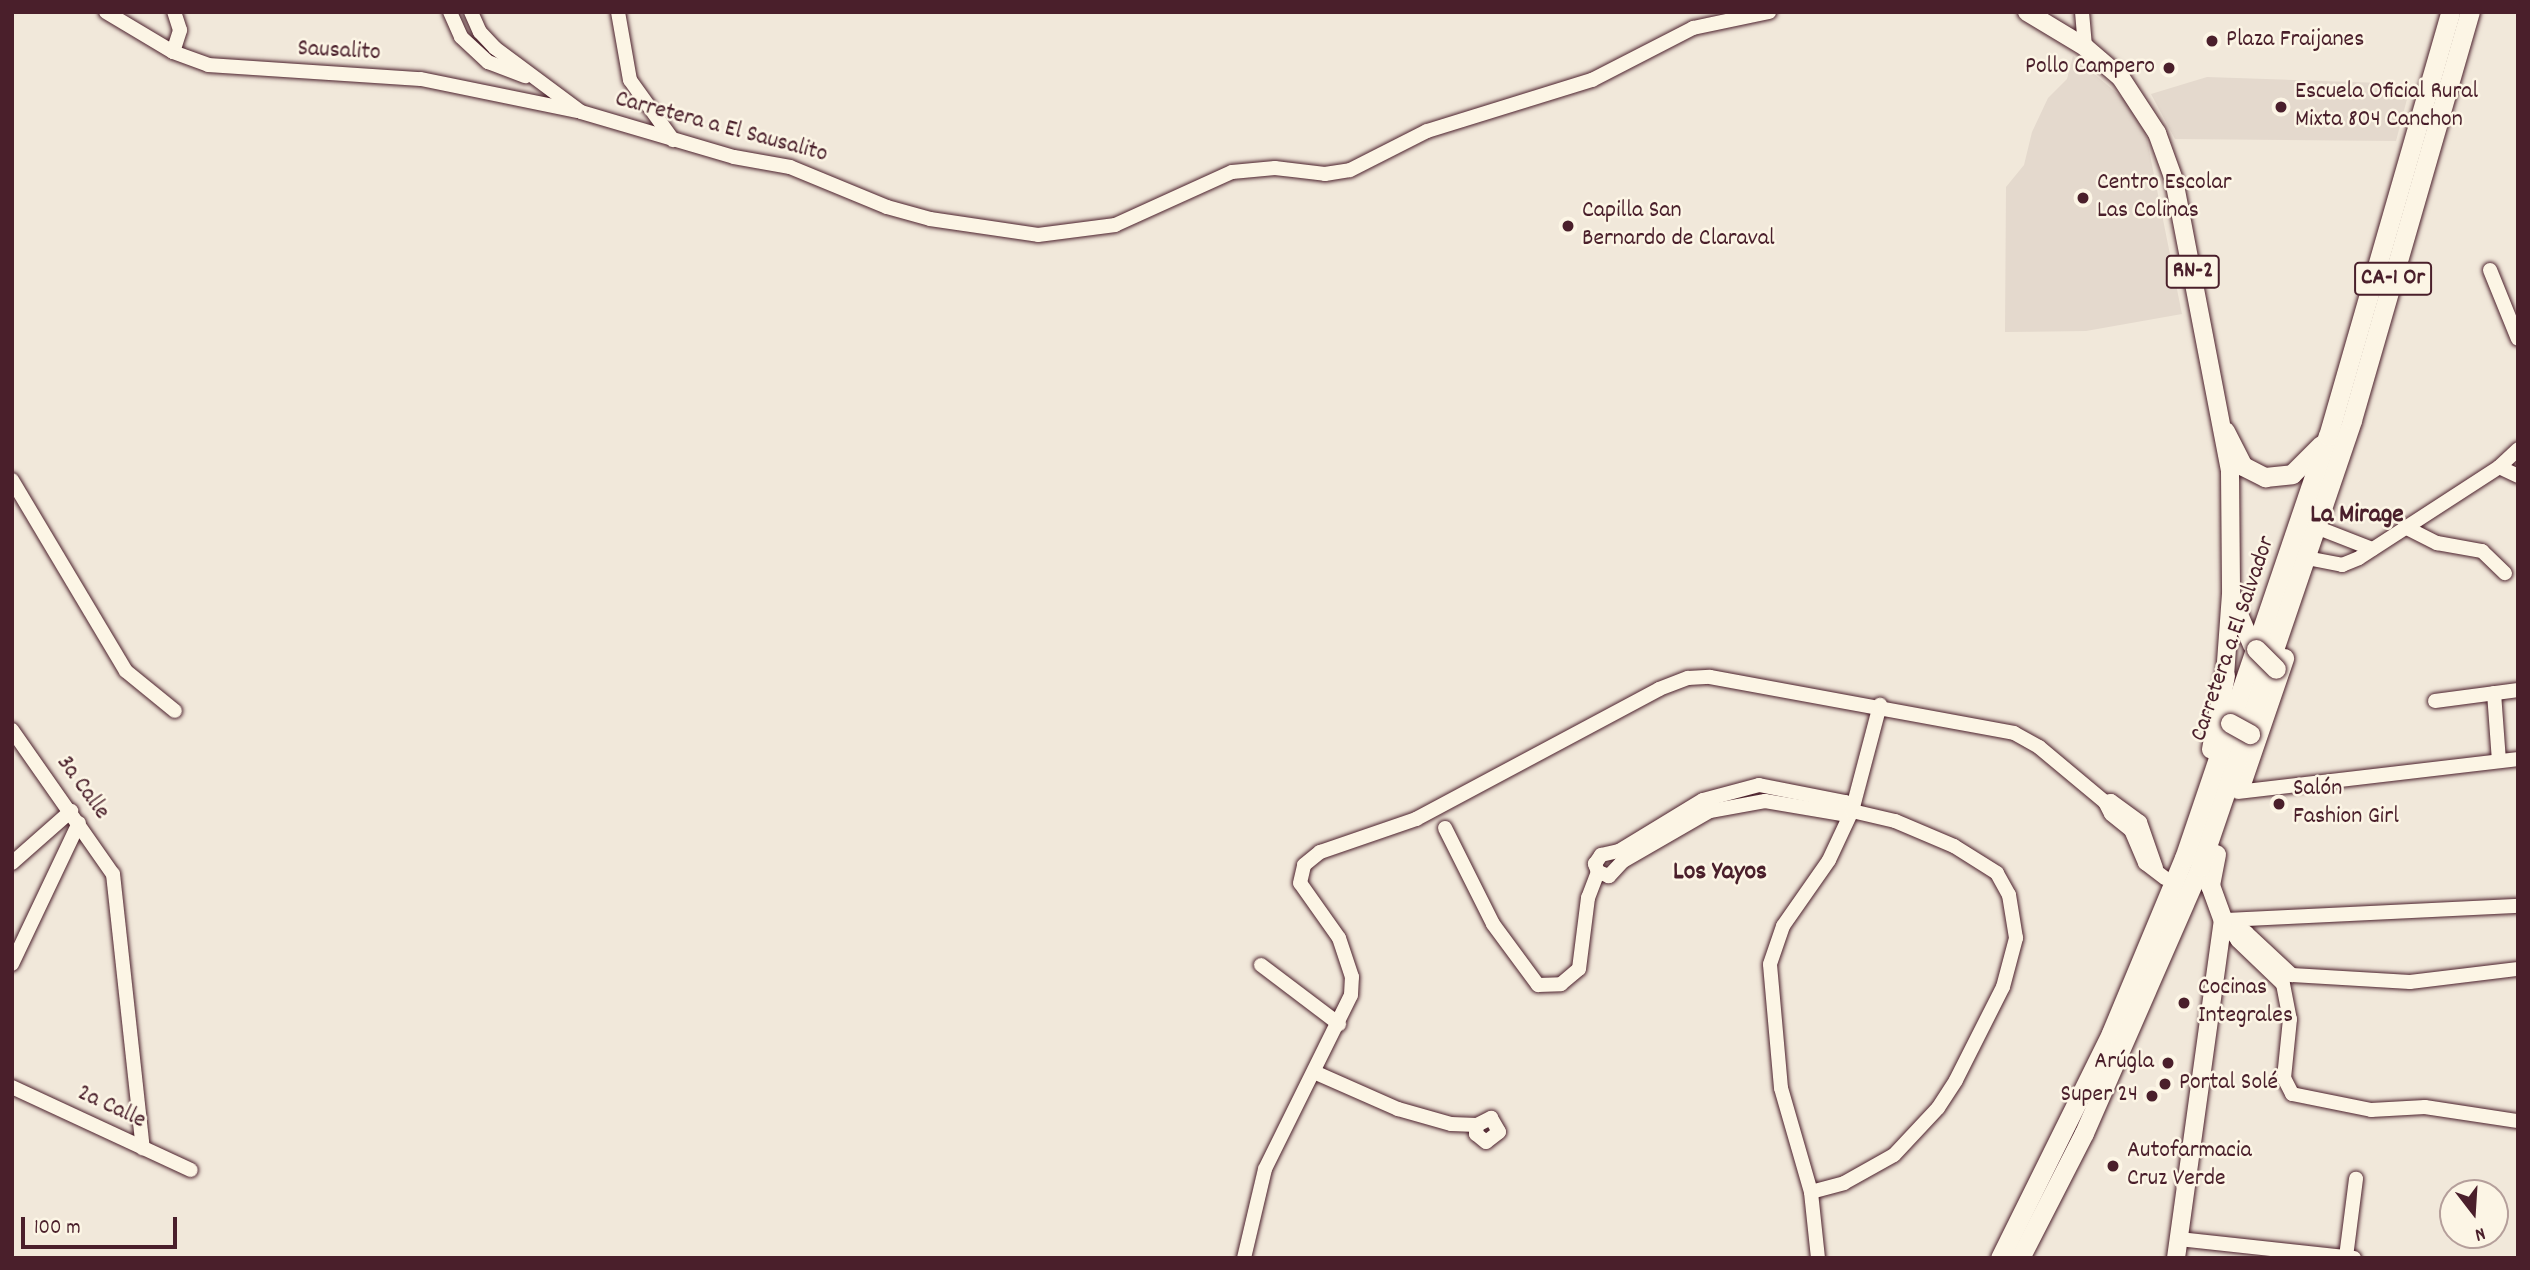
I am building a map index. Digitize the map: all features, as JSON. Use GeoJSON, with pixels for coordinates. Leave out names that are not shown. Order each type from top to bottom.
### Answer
{"type":"FeatureCollection","features":[{"type":"Feature","properties":{"kind":"highway","name":"Carretera a El Salvador"},"geometry":{"type":"LineString","coordinates":[[2000,1258],[2111,1033],[2184,859],[2328,436],[2450,12]]}},
{"type":"Feature","properties":{"kind":"highway","name":"Carretera a El Salvador"},"geometry":{"type":"LineString","coordinates":[[2020,1258],[2106,1085],[2200,867],[2352,420],[2470,12]]}},
{"type":"Feature","properties":{"kind":"highway"},"geometry":{"type":"LineString","coordinates":[[2106,1085],[2121,1064],[2216,854],[2277,672],[2352,420]]}},
{"type":"Feature","properties":{"kind":"highway"},"geometry":{"type":"LineString","coordinates":[[2225,431],[2243,466],[2272,478],[2303,466],[2328,436]]}},
{"type":"Feature","properties":{"kind":"highway"},"geometry":{"type":"LineString","coordinates":[[2111,1033],[2115,993],[2211,749],[2228,717],[2328,436]]}},
{"type":"Feature","properties":{"kind":"highway"},"geometry":{"type":"LineString","coordinates":[[2254,647],[2277,672]]}},
{"type":"Feature","properties":{"kind":"highway"},"geometry":{"type":"LineString","coordinates":[[2225,675],[2228,717]]}},
{"type":"Feature","properties":{"kind":"highway"},"geometry":{"type":"LineString","coordinates":[[2211,749],[2225,675]]}},
{"type":"Feature","properties":{"kind":"highway"},"geometry":{"type":"LineString","coordinates":[[2228,717],[2256,732]]}},
{"type":"Feature","properties":{"kind":"highway"},"geometry":{"type":"LineString","coordinates":[[2216,854],[2210,885],[2223,920]]}},
{"type":"Feature","properties":{"kind":"highway"},"geometry":{"type":"LineString","coordinates":[[2193,909],[2206,901],[2223,920]]}},
{"type":"Feature","properties":{"kind":"main road","name":"RN-2"},"geometry":{"type":"LineString","coordinates":[[2027,12],[2085,47],[2122,78],[2157,133],[2174,180],[2225,431],[2231,499],[2231,594],[2225,675]]}},
{"type":"Feature","properties":{"kind":"main road","name":"RN-2"},"geometry":{"type":"LineString","coordinates":[[2231,594],[2254,647]]}},
{"type":"Feature","properties":{"kind":"main road"},"geometry":{"type":"LineString","coordinates":[[2176,1258],[2223,920]]}},
{"type":"Feature","properties":{"kind":"street","name":"Sausalito"},"geometry":{"type":"LineString","coordinates":[[106,12],[173,52],[208,65],[242,70],[421,79],[491,91],[581,112]]}},
{"type":"Feature","properties":{"kind":"street"},"geometry":{"type":"LineString","coordinates":[[173,52],[180,30],[174,12]]}},
{"type":"Feature","properties":{"kind":"street"},"geometry":{"type":"LineString","coordinates":[[450,12],[461,37],[497,67],[544,81]]}},
{"type":"Feature","properties":{"kind":"street"},"geometry":{"type":"LineString","coordinates":[[461,37],[480,32],[471,12]]}},
{"type":"Feature","properties":{"kind":"street"},"geometry":{"type":"LineString","coordinates":[[618,12],[630,79],[673,140]]}},
{"type":"Feature","properties":{"kind":"street","name":"Carretera a El Sausalito"},"geometry":{"type":"LineString","coordinates":[[480,32],[509,59],[544,81],[581,112],[673,140],[790,167],[887,207],[930,219],[1038,235],[1087,232],[1142,216],[1232,172],[1275,168],[1325,174],[1350,170],[1427,131],[1592,80],[1693,28],[1769,12]]}},
{"type":"Feature","properties":{"kind":"street"},"geometry":{"type":"LineString","coordinates":[[2082,12],[2085,47]]}},
{"type":"Feature","properties":{"kind":"street"},"geometry":{"type":"LineString","coordinates":[[491,91],[496,82],[497,67]]}},
{"type":"Feature","properties":{"kind":"street"},"geometry":{"type":"LineString","coordinates":[[2490,270],[2518,339]]}},
{"type":"Feature","properties":{"kind":"street"},"geometry":{"type":"LineString","coordinates":[[2312,559],[2342,565],[2372,549],[2499,467],[2518,449]]}},
{"type":"Feature","properties":{"kind":"street"},"geometry":{"type":"LineString","coordinates":[[2499,467],[2518,476]]}},
{"type":"Feature","properties":{"kind":"street"},"geometry":{"type":"LineString","coordinates":[[12,480],[126,671],[175,711]]}},
{"type":"Feature","properties":{"kind":"street"},"geometry":{"type":"LineString","coordinates":[[2405,527],[2437,543],[2482,551],[2505,573]]}},
{"type":"Feature","properties":{"kind":"street"},"geometry":{"type":"LineString","coordinates":[[2321,528],[2372,549]]}},
{"type":"Feature","properties":{"kind":"street"},"geometry":{"type":"LineString","coordinates":[[1244,1258],[1265,1169],[1351,995],[1349,964],[1339,938],[1300,883],[1304,865],[1320,852],[1416,819],[1659,688],[1688,678],[1710,677],[1880,705],[2014,733],[2039,747],[2105,802],[2111,801],[2140,822],[2161,873]]}},
{"type":"Feature","properties":{"kind":"street"},"geometry":{"type":"LineString","coordinates":[[2435,701],[2518,690]]}},
{"type":"Feature","properties":{"kind":"street"},"geometry":{"type":"LineString","coordinates":[[2494,693],[2499,761]]}},
{"type":"Feature","properties":{"kind":"street"},"geometry":{"type":"LineString","coordinates":[[1818,1258],[1811,1192],[1782,1088],[1770,964],[1783,926],[1829,860],[1852,811],[1880,705]]}},
{"type":"Feature","properties":{"kind":"street","name":"3a Calle"},"geometry":{"type":"LineString","coordinates":[[12,730],[113,874],[143,1148]]}},
{"type":"Feature","properties":{"kind":"street"},"geometry":{"type":"LineString","coordinates":[[2238,792],[2518,759]]}},
{"type":"Feature","properties":{"kind":"street"},"geometry":{"type":"LineString","coordinates":[[1445,828],[1493,924],[1538,985],[1561,984],[1579,969],[1587,898],[1598,872],[1595,864],[1601,855],[1619,851],[1703,800],[1726,793],[1759,785],[1845,802],[1852,811],[1930,836],[1997,873],[2009,895],[2016,938],[2003,987],[1981,1037],[1938,1108],[1894,1155],[1874,1169],[1844,1183],[1811,1192]]}},
{"type":"Feature","properties":{"kind":"street"},"geometry":{"type":"LineString","coordinates":[[12,863],[75,817]]}},
{"type":"Feature","properties":{"kind":"street"},"geometry":{"type":"LineString","coordinates":[[12,964],[75,817]]}},
{"type":"Feature","properties":{"kind":"street"},"geometry":{"type":"LineString","coordinates":[[2223,920],[2518,906]]}},
{"type":"Feature","properties":{"kind":"street"},"geometry":{"type":"LineString","coordinates":[[2223,920],[2247,933],[2287,980],[2290,1019],[2284,1078],[2292,1094],[2371,1110],[2425,1107],[2518,1121]]}},
{"type":"Feature","properties":{"kind":"street"},"geometry":{"type":"LineString","coordinates":[[1261,965],[1339,1024]]}},
{"type":"Feature","properties":{"kind":"street"},"geometry":{"type":"LineString","coordinates":[[2287,980],[2410,982],[2518,969]]}},
{"type":"Feature","properties":{"kind":"street"},"geometry":{"type":"LineString","coordinates":[[1314,1072],[1398,1109],[1451,1124],[1477,1125]]}},
{"type":"Feature","properties":{"kind":"street","name":"2a Calle"},"geometry":{"type":"LineString","coordinates":[[12,1087],[191,1170]]}},
{"type":"Feature","properties":{"kind":"street"},"geometry":{"type":"LineString","coordinates":[[2346,1257],[2356,1180]]}},
{"type":"Feature","properties":{"kind":"street"},"geometry":{"type":"LineString","coordinates":[[2179,1239],[2354,1258]]}},
{"type":"Feature","properties":{"kind":"shaded area","name":"Centro Escolar Las Colinas"},"geometry":{"type":"Polygon","coordinates":[[[2073,56],[2132,106],[2145,130],[2182,314],[2086,331],[2005,332],[2006,187],[2024,165],[2032,132],[2048,98],[2067,79],[2073,56]]]}},
{"type":"Feature","properties":{"kind":"shaded area","name":"Escuela Oficial Rural Mixta 804 Canchon"},"geometry":{"type":"Polygon","coordinates":[[[2207,77],[2411,84],[2396,141],[2175,139],[2151,94],[2207,77]]]}},
{"type":"Feature","properties":{"kind":"place","name":"Plaza Fraijanes"},"geometry":{"type":"Point","coordinates":[2212,41]}},
{"type":"Feature","properties":{"kind":"place","name":"Pollo Campero"},"geometry":{"type":"Point","coordinates":[2169,68]}},
{"type":"Feature","properties":{"kind":"place","name":"Escuela Oficial Rural Mixta 804 Canchon"},"geometry":{"type":"Point","coordinates":[2281,107]}},
{"type":"Feature","properties":{"kind":"place","name":"Centro Escolar Las Colinas"},"geometry":{"type":"Point","coordinates":[2083,198]}},
{"type":"Feature","properties":{"kind":"place","name":"Capilla San Bernardo de Claraval"},"geometry":{"type":"Point","coordinates":[1568,226]}},
{"type":"Feature","properties":{"kind":"place","name":"Salón Fashion Girl"},"geometry":{"type":"Point","coordinates":[2279,804]}},
{"type":"Feature","properties":{"kind":"place","name":"Cocinas Integrales"},"geometry":{"type":"Point","coordinates":[2184,1003]}},
{"type":"Feature","properties":{"kind":"place","name":"Arúgla"},"geometry":{"type":"Point","coordinates":[2168,1063]}},
{"type":"Feature","properties":{"kind":"place","name":"Portal Solé"},"geometry":{"type":"Point","coordinates":[2165,1084]}},
{"type":"Feature","properties":{"kind":"place","name":"Super 24"},"geometry":{"type":"Point","coordinates":[2152,1096]}},
{"type":"Feature","properties":{"kind":"place","name":"Autofarmacia Cruz Verde"},"geometry":{"type":"Point","coordinates":[2113,1166]}},
{"type":"Feature","properties":{"kind":"district","name":"La Mirage"},"geometry":{"type":"Point","coordinates":[2357,516]}},
{"type":"Feature","properties":{"kind":"district","name":"Los Yayos"},"geometry":{"type":"Point","coordinates":[1720,873]}}]}
